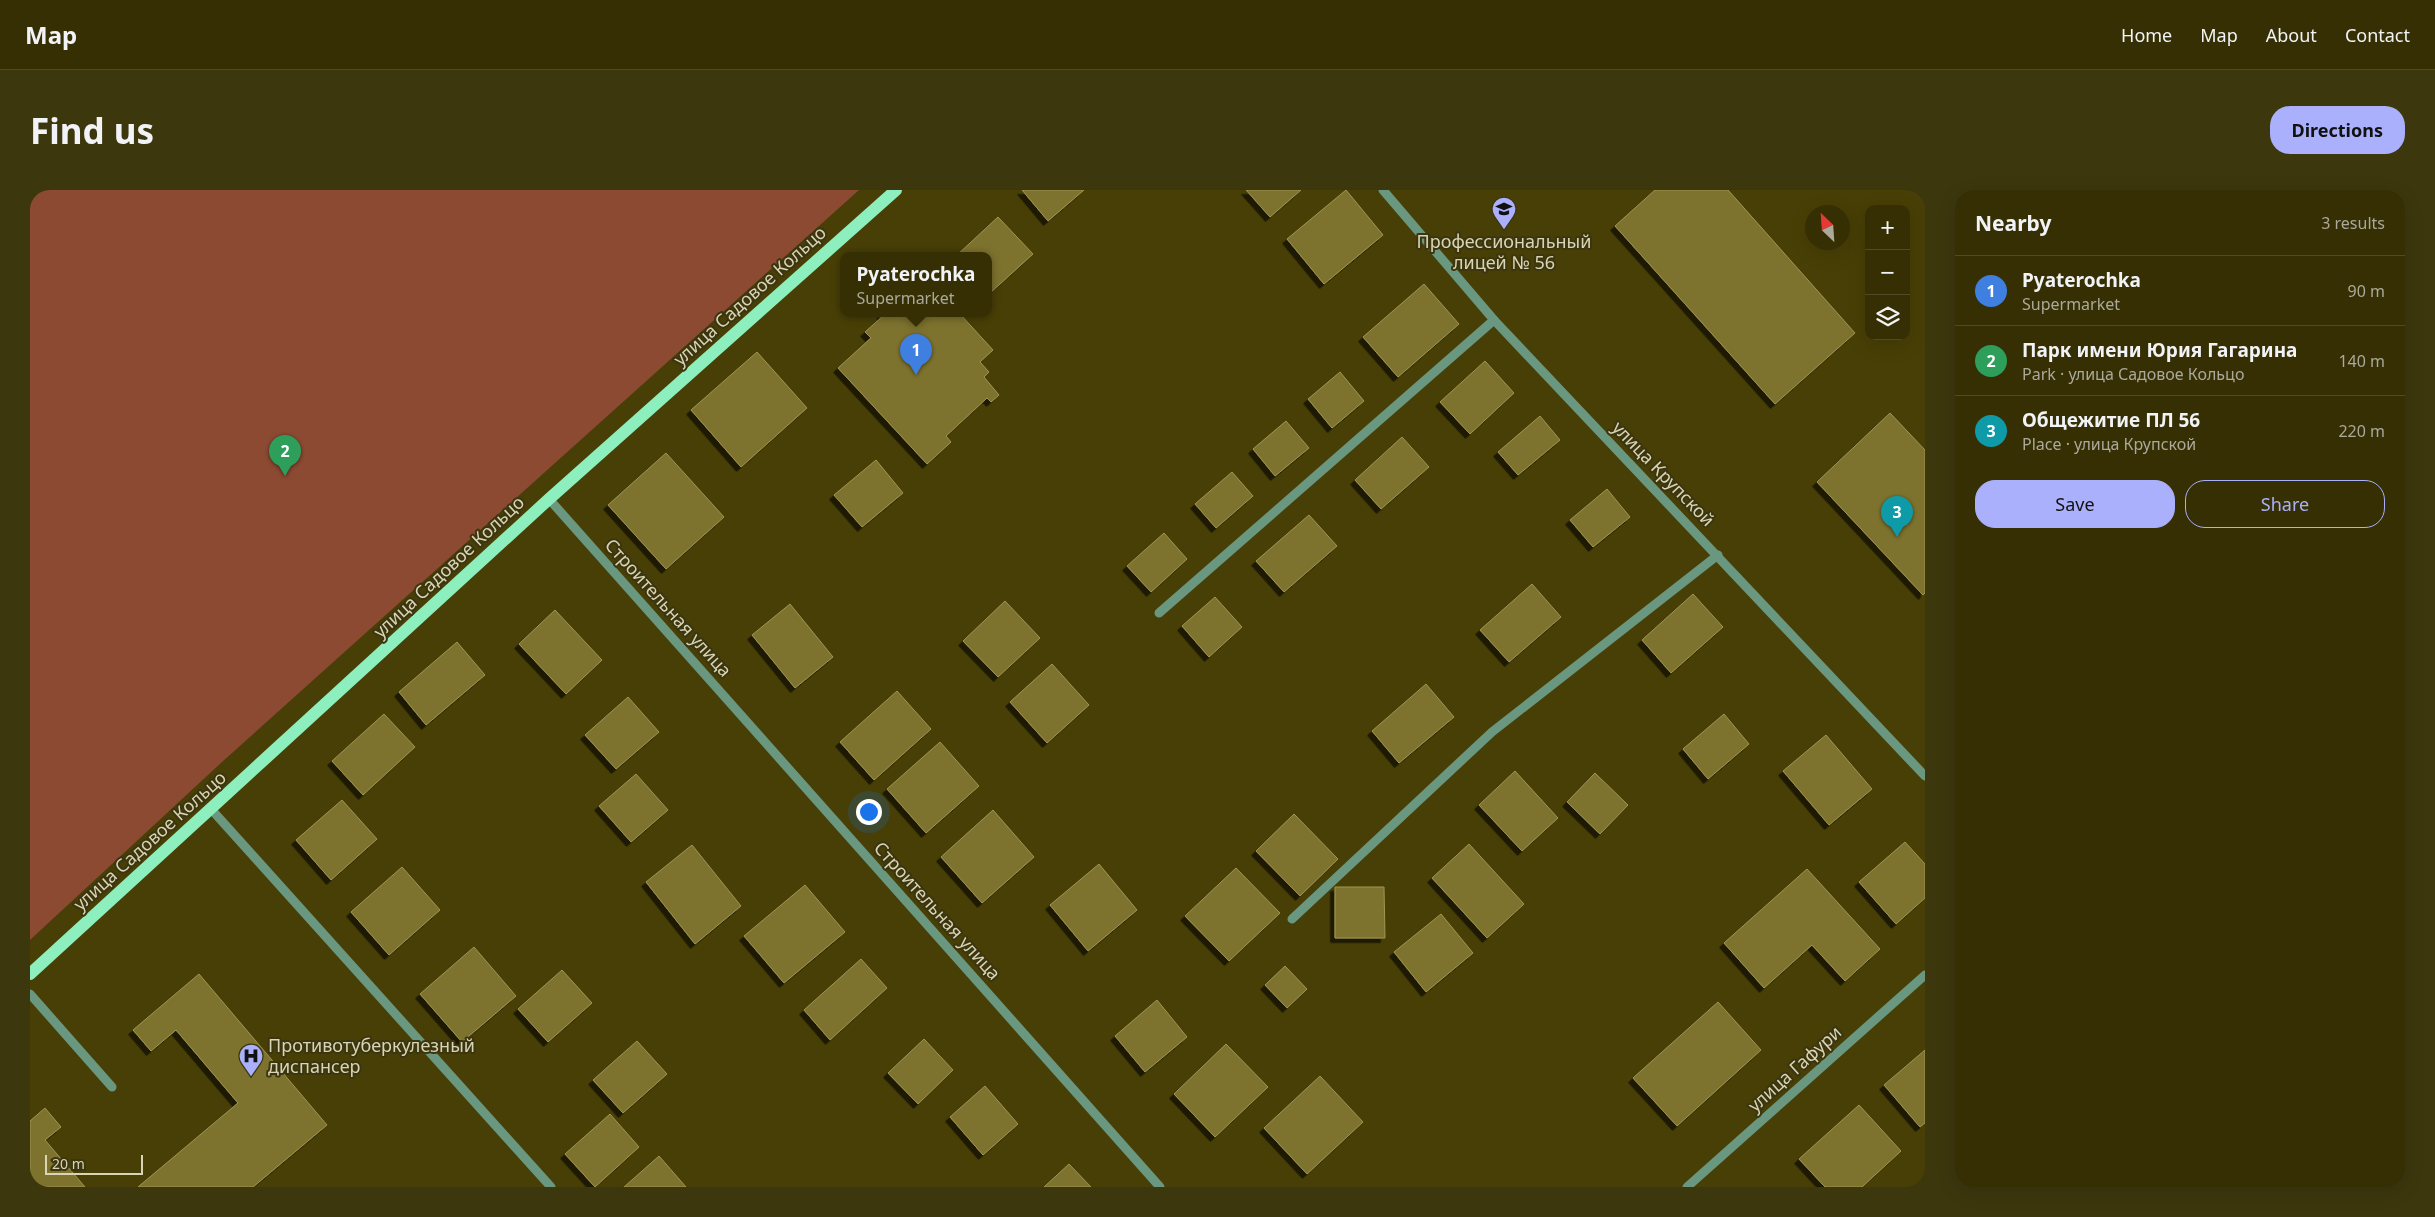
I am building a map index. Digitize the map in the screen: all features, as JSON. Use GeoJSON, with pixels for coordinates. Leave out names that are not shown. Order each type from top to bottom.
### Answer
{"type":"FeatureCollection","features":[{"type":"Feature","properties":{"kind":"main road","name":"улица Садовое Кольцо"},"geometry":{"type":"LineString","coordinates":[[30,974],[549,499],[896,190]]}},
{"type":"Feature","properties":{"kind":"street","name":"улица Крупской"},"geometry":{"type":"LineString","coordinates":[[1383,190],[1494,320],[1925,776]]}},
{"type":"Feature","properties":{"kind":"street"},"geometry":{"type":"LineString","coordinates":[[1159,613],[1494,320]]}},
{"type":"Feature","properties":{"kind":"street","name":"Строительная улица"},"geometry":{"type":"LineString","coordinates":[[549,499],[1160,1187]]}},
{"type":"Feature","properties":{"kind":"street"},"geometry":{"type":"LineString","coordinates":[[1292,919],[1492,732],[1718,555]]}},
{"type":"Feature","properties":{"kind":"street"},"geometry":{"type":"LineString","coordinates":[[211,809],[551,1187]]}},
{"type":"Feature","properties":{"kind":"street","name":"улица Гафури"},"geometry":{"type":"LineString","coordinates":[[1687,1187],[1925,975]]}},
{"type":"Feature","properties":{"kind":"street"},"geometry":{"type":"LineString","coordinates":[[30,994],[112,1087]]}},
{"type":"Feature","properties":{"kind":"shaded area"},"geometry":{"type":"Polygon","coordinates":[[[30,190],[859,190],[222,762],[30,940],[30,190]]]}},
{"type":"Feature","properties":{"kind":"building"},"geometry":{"type":"Polygon","coordinates":[[[1022,190],[1084,190],[1048,221],[1022,190]]]}},
{"type":"Feature","properties":{"kind":"building"},"geometry":{"type":"Polygon","coordinates":[[[1246,190],[1301,190],[1270,217],[1246,190]]]}},
{"type":"Feature","properties":{"kind":"building"},"geometry":{"type":"Polygon","coordinates":[[[1346,190],[1383,235],[1324,284],[1287,239],[1346,190]]]}},
{"type":"Feature","properties":{"kind":"building"},"geometry":{"type":"Polygon","coordinates":[[[1655,190],[1728,190],[1855,333],[1775,404],[1615,226],[1655,190]]]}},
{"type":"Feature","properties":{"kind":"building"},"geometry":{"type":"Polygon","coordinates":[[[998,217],[1033,254],[992,291],[992,252],[960,252],[998,217]]]}},
{"type":"Feature","properties":{"kind":"building"},"geometry":{"type":"Polygon","coordinates":[[[1424,284],[1459,324],[1398,377],[1363,337],[1424,284]]]}},
{"type":"Feature","properties":{"kind":"building"},"geometry":{"type":"Polygon","coordinates":[[[882,317],[963,317],[993,350],[980,362],[989,372],[984,377],[999,395],[991,402],[987,398],[946,436],[951,442],[927,464],[838,368],[871,338],[865,332],[882,317]]]}},
{"type":"Feature","properties":{"kind":"building"},"geometry":{"type":"Polygon","coordinates":[[[757,352],[807,408],[741,467],[691,410],[757,352]]]}},
{"type":"Feature","properties":{"kind":"building"},"geometry":{"type":"Polygon","coordinates":[[[1485,361],[1514,393],[1470,434],[1440,402],[1485,361]]]}},
{"type":"Feature","properties":{"kind":"building"},"geometry":{"type":"Polygon","coordinates":[[[1340,372],[1364,401],[1332,428],[1308,399],[1340,372]]]}},
{"type":"Feature","properties":{"kind":"building"},"geometry":{"type":"Polygon","coordinates":[[[1890,413],[1925,450],[1925,593],[1923,595],[1817,482],[1890,413]]]}},
{"type":"Feature","properties":{"kind":"building"},"geometry":{"type":"Polygon","coordinates":[[[1540,416],[1560,440],[1518,475],[1498,452],[1540,416]]]}},
{"type":"Feature","properties":{"kind":"building"},"geometry":{"type":"Polygon","coordinates":[[[1286,421],[1309,448],[1275,476],[1253,449],[1286,421]]]}},
{"type":"Feature","properties":{"kind":"building"},"geometry":{"type":"Polygon","coordinates":[[[1402,437],[1429,467],[1381,509],[1355,480],[1402,437]]]}},
{"type":"Feature","properties":{"kind":"building"},"geometry":{"type":"Polygon","coordinates":[[[666,453],[724,517],[666,569],[608,505],[666,453]]]}},
{"type":"Feature","properties":{"kind":"building"},"geometry":{"type":"Polygon","coordinates":[[[876,460],[903,493],[862,527],[834,495],[876,460]]]}},
{"type":"Feature","properties":{"kind":"building"},"geometry":{"type":"Polygon","coordinates":[[[1232,472],[1253,496],[1216,528],[1195,504],[1232,472]]]}},
{"type":"Feature","properties":{"kind":"building"},"geometry":{"type":"Polygon","coordinates":[[[1607,489],[1630,517],[1593,547],[1570,520],[1607,489]]]}},
{"type":"Feature","properties":{"kind":"building"},"geometry":{"type":"Polygon","coordinates":[[[1309,515],[1337,546],[1284,592],[1256,561],[1309,515]]]}},
{"type":"Feature","properties":{"kind":"building"},"geometry":{"type":"Polygon","coordinates":[[[1164,533],[1187,559],[1151,592],[1127,566],[1164,533]]]}},
{"type":"Feature","properties":{"kind":"building"},"geometry":{"type":"Polygon","coordinates":[[[1532,584],[1561,617],[1509,662],[1480,630],[1532,584]]]}},
{"type":"Feature","properties":{"kind":"building"},"geometry":{"type":"Polygon","coordinates":[[[1693,594],[1723,627],[1671,673],[1642,640],[1693,594]]]}},
{"type":"Feature","properties":{"kind":"building"},"geometry":{"type":"Polygon","coordinates":[[[1215,597],[1242,627],[1209,657],[1182,626],[1215,597]]]}},
{"type":"Feature","properties":{"kind":"building"},"geometry":{"type":"Polygon","coordinates":[[[1005,601],[1040,638],[998,677],[963,641],[1005,601]]]}},
{"type":"Feature","properties":{"kind":"building"},"geometry":{"type":"Polygon","coordinates":[[[790,604],[833,657],[795,688],[752,635],[790,604]]]}},
{"type":"Feature","properties":{"kind":"building"},"geometry":{"type":"Polygon","coordinates":[[[555,610],[602,660],[566,694],[519,644],[555,610]]]}},
{"type":"Feature","properties":{"kind":"building"},"geometry":{"type":"Polygon","coordinates":[[[457,642],[485,675],[426,725],[399,692],[457,642]]]}},
{"type":"Feature","properties":{"kind":"building"},"geometry":{"type":"Polygon","coordinates":[[[1052,664],[1089,705],[1047,743],[1010,702],[1052,664]]]}},
{"type":"Feature","properties":{"kind":"building"},"geometry":{"type":"Polygon","coordinates":[[[1426,684],[1454,717],[1399,763],[1372,731],[1426,684]]]}},
{"type":"Feature","properties":{"kind":"building"},"geometry":{"type":"Polygon","coordinates":[[[897,691],[931,729],[874,780],[840,742],[897,691]]]}},
{"type":"Feature","properties":{"kind":"building"},"geometry":{"type":"Polygon","coordinates":[[[628,697],[659,732],[616,769],[585,735],[628,697]]]}},
{"type":"Feature","properties":{"kind":"building"},"geometry":{"type":"Polygon","coordinates":[[[384,714],[415,747],[363,795],[332,761],[384,714]]]}},
{"type":"Feature","properties":{"kind":"building"},"geometry":{"type":"Polygon","coordinates":[[[1724,714],[1749,744],[1708,779],[1683,749],[1724,714]]]}},
{"type":"Feature","properties":{"kind":"building"},"geometry":{"type":"Polygon","coordinates":[[[1826,735],[1872,789],[1829,825],[1783,771],[1826,735]]]}},
{"type":"Feature","properties":{"kind":"building"},"geometry":{"type":"Polygon","coordinates":[[[940,742],[979,786],[926,833],[887,789],[940,742]]]}},
{"type":"Feature","properties":{"kind":"building"},"geometry":{"type":"Polygon","coordinates":[[[1515,771],[1558,818],[1522,851],[1479,805],[1515,771]]]}},
{"type":"Feature","properties":{"kind":"building"},"geometry":{"type":"Polygon","coordinates":[[[1595,773],[1628,805],[1600,834],[1567,802],[1595,773]]]}},
{"type":"Feature","properties":{"kind":"building"},"geometry":{"type":"Polygon","coordinates":[[[636,774],[668,810],[631,842],[599,806],[636,774]]]}},
{"type":"Feature","properties":{"kind":"building"},"geometry":{"type":"Polygon","coordinates":[[[342,800],[377,839],[331,880],[296,840],[342,800]]]}},
{"type":"Feature","properties":{"kind":"building"},"geometry":{"type":"Polygon","coordinates":[[[993,810],[1034,857],[982,903],[941,857],[993,810]]]}},
{"type":"Feature","properties":{"kind":"building"},"geometry":{"type":"Polygon","coordinates":[[[1294,814],[1338,859],[1300,896],[1256,851],[1294,814]]]}},
{"type":"Feature","properties":{"kind":"building"},"geometry":{"type":"Polygon","coordinates":[[[1905,842],[1925,864],[1925,898],[1896,924],[1859,882],[1905,842]]]}},
{"type":"Feature","properties":{"kind":"building"},"geometry":{"type":"Polygon","coordinates":[[[1469,844],[1524,904],[1487,938],[1432,878],[1469,844]]]}},
{"type":"Feature","properties":{"kind":"building"},"geometry":{"type":"Polygon","coordinates":[[[692,845],[741,906],[695,944],[646,882],[692,845]]]}},
{"type":"Feature","properties":{"kind":"building"},"geometry":{"type":"Polygon","coordinates":[[[1099,864],[1137,910],[1088,951],[1050,905],[1099,864]]]}},
{"type":"Feature","properties":{"kind":"building"},"geometry":{"type":"Polygon","coordinates":[[[402,867],[440,910],[389,955],[351,912],[402,867]]]}},
{"type":"Feature","properties":{"kind":"building"},"geometry":{"type":"Polygon","coordinates":[[[1236,868],[1280,913],[1229,961],[1185,916],[1236,868]]]}},
{"type":"Feature","properties":{"kind":"building"},"geometry":{"type":"Polygon","coordinates":[[[1807,869],[1880,949],[1845,981],[1812,945],[1764,988],[1724,943],[1807,869]]]}},
{"type":"Feature","properties":{"kind":"building"},"geometry":{"type":"Polygon","coordinates":[[[805,885],[845,932],[784,983],[744,936],[805,885]]]}},
{"type":"Feature","properties":{"kind":"building"},"geometry":{"type":"Polygon","coordinates":[[[1335,887],[1384,887],[1385,938],[1335,938],[1335,887]]]}},
{"type":"Feature","properties":{"kind":"building"},"geometry":{"type":"Polygon","coordinates":[[[1441,914],[1473,953],[1426,992],[1394,952],[1441,914]]]}},
{"type":"Feature","properties":{"kind":"building"},"geometry":{"type":"Polygon","coordinates":[[[474,947],[516,996],[462,1042],[420,994],[474,947]]]}},
{"type":"Feature","properties":{"kind":"building"},"geometry":{"type":"Polygon","coordinates":[[[861,959],[887,988],[830,1040],[804,1010],[861,959]]]}},
{"type":"Feature","properties":{"kind":"building"},"geometry":{"type":"Polygon","coordinates":[[[1285,966],[1307,989],[1287,1008],[1265,985],[1285,966]]]}},
{"type":"Feature","properties":{"kind":"building"},"geometry":{"type":"Polygon","coordinates":[[[562,970],[592,1003],[548,1042],[518,1009],[562,970]]]}},
{"type":"Feature","properties":{"kind":"building","name":"Противотуберкулезный диспансер"},"geometry":{"type":"Polygon","coordinates":[[[199,974],[327,1125],[253,1187],[138,1187],[238,1103],[176,1030],[151,1051],[133,1030],[199,974]]]}},
{"type":"Feature","properties":{"kind":"building"},"geometry":{"type":"Polygon","coordinates":[[[1157,1000],[1187,1037],[1145,1072],[1115,1036],[1157,1000]]]}},
{"type":"Feature","properties":{"kind":"building"},"geometry":{"type":"Polygon","coordinates":[[[1718,1002],[1761,1050],[1677,1126],[1633,1078],[1718,1002]]]}},
{"type":"Feature","properties":{"kind":"building"},"geometry":{"type":"Polygon","coordinates":[[[924,1039],[953,1070],[918,1104],[888,1073],[924,1039]]]}},
{"type":"Feature","properties":{"kind":"building"},"geometry":{"type":"Polygon","coordinates":[[[637,1041],[667,1074],[623,1113],[593,1080],[637,1041]]]}},
{"type":"Feature","properties":{"kind":"building"},"geometry":{"type":"Polygon","coordinates":[[[1226,1044],[1268,1087],[1215,1137],[1174,1094],[1226,1044]]]}},
{"type":"Feature","properties":{"kind":"building"},"geometry":{"type":"Polygon","coordinates":[[[1925,1050],[1925,1123],[1920,1127],[1884,1085],[1925,1050]]]}},
{"type":"Feature","properties":{"kind":"building"},"geometry":{"type":"Polygon","coordinates":[[[1320,1076],[1363,1122],[1307,1174],[1264,1128],[1320,1076]]]}},
{"type":"Feature","properties":{"kind":"building"},"geometry":{"type":"Polygon","coordinates":[[[985,1086],[1018,1124],[983,1155],[950,1117],[985,1086]]]}},
{"type":"Feature","properties":{"kind":"building"},"geometry":{"type":"Polygon","coordinates":[[[1859,1105],[1901,1151],[1862,1187],[1825,1187],[1799,1159],[1859,1105]]]}},
{"type":"Feature","properties":{"kind":"building"},"geometry":{"type":"Polygon","coordinates":[[[45,1108],[61,1127],[45,1140],[85,1187],[30,1187],[30,1121],[45,1108]]]}},
{"type":"Feature","properties":{"kind":"building"},"geometry":{"type":"Polygon","coordinates":[[[610,1114],[639,1147],[595,1187],[565,1154],[610,1114]]]}},
{"type":"Feature","properties":{"kind":"building"},"geometry":{"type":"Polygon","coordinates":[[[659,1156],[686,1187],[624,1187],[659,1156]]]}},
{"type":"Feature","properties":{"kind":"building"},"geometry":{"type":"Polygon","coordinates":[[[1069,1164],[1091,1187],[1044,1187],[1069,1164]]]}},
{"type":"Feature","properties":{"kind":"place","name":"Профессиональный лицей № 56"},"geometry":{"type":"Point","coordinates":[1504,230]}},
{"type":"Feature","properties":{"kind":"place","name":"Pyaterochka"},"geometry":{"type":"Point","coordinates":[916,375]}},
{"type":"Feature","properties":{"kind":"place","name":"Парк имени Юрия Гагарина"},"geometry":{"type":"Point","coordinates":[285,476]}},
{"type":"Feature","properties":{"kind":"place","name":"Общежитие ПЛ 56"},"geometry":{"type":"Point","coordinates":[1897,537]}},
{"type":"Feature","properties":{"kind":"place","name":"Противотуберкулезный диспансер"},"geometry":{"type":"Point","coordinates":[251,1077]}}]}
